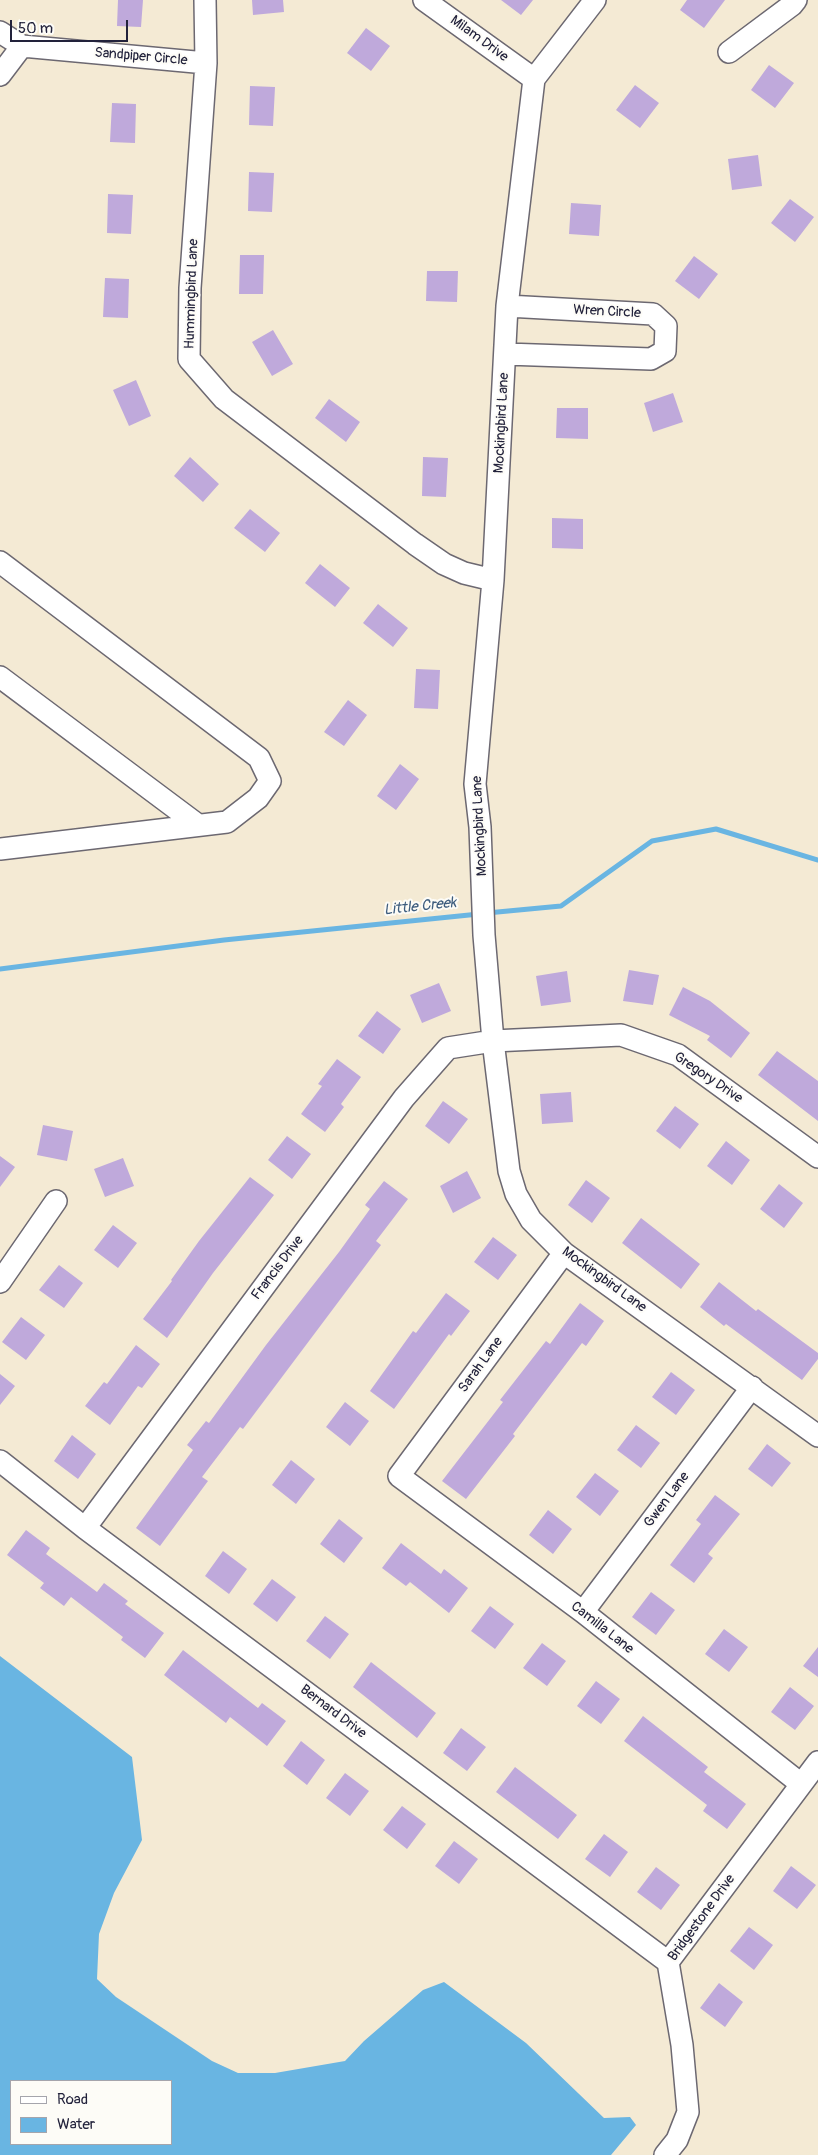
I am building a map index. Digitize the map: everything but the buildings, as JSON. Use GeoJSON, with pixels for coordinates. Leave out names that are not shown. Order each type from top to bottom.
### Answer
{"type":"FeatureCollection","features":[{"type":"Feature","properties":{"kind":"street","name":"Hummingbird Lane"},"geometry":{"type":"LineString","coordinates":[[205,0],[206,63],[190,288],[189,359],[224,399],[415,544],[444,564],[464,573],[493,580]]}},
{"type":"Feature","properties":{"kind":"street","name":"Milam Drive"},"geometry":{"type":"LineString","coordinates":[[424,0],[534,79]]}},
{"type":"Feature","properties":{"kind":"street"},"geometry":{"type":"LineString","coordinates":[[534,79],[595,0]]}},
{"type":"Feature","properties":{"kind":"street"},"geometry":{"type":"LineString","coordinates":[[728,52],[792,5],[796,0]]}},
{"type":"Feature","properties":{"kind":"street"},"geometry":{"type":"LineString","coordinates":[[0,32],[22,46],[0,75]]}},
{"type":"Feature","properties":{"kind":"street","name":"Sandpiper Circle"},"geometry":{"type":"LineString","coordinates":[[22,46],[206,63]]}},
{"type":"Feature","properties":{"kind":"street","name":"Mockingbird Lane"},"geometry":{"type":"LineString","coordinates":[[534,79],[508,306],[493,580],[476,784],[483,885],[484,935],[493,1042],[509,1171],[516,1194],[531,1220],[564,1253],[818,1436]]}},
{"type":"Feature","properties":{"kind":"street","name":"Wren Circle"},"geometry":{"type":"LineString","coordinates":[[506,354],[651,359],[665,351],[666,326],[653,314],[508,306]]}},
{"type":"Feature","properties":{"kind":"street"},"geometry":{"type":"LineString","coordinates":[[0,562],[259,758],[270,781],[258,798],[227,822],[0,849]]}},
{"type":"Feature","properties":{"kind":"street"},"geometry":{"type":"LineString","coordinates":[[0,677],[198,825]]}},
{"type":"Feature","properties":{"kind":"street","name":"Gregory Drive"},"geometry":{"type":"LineString","coordinates":[[493,1042],[621,1035],[678,1055],[818,1157]]}},
{"type":"Feature","properties":{"kind":"street","name":"Francis Drive"},"geometry":{"type":"LineString","coordinates":[[85,1528],[404,1098],[448,1048],[493,1042]]}},
{"type":"Feature","properties":{"kind":"street"},"geometry":{"type":"LineString","coordinates":[[0,1282],[56,1201]]}},
{"type":"Feature","properties":{"kind":"street","name":"Sarah Lane"},"geometry":{"type":"LineString","coordinates":[[398,1476],[564,1253]]}},
{"type":"Feature","properties":{"kind":"street","name":"Gwen Lane"},"geometry":{"type":"LineString","coordinates":[[583,1612],[752,1387]]}},
{"type":"Feature","properties":{"kind":"street","name":"Bernard Drive"},"geometry":{"type":"LineString","coordinates":[[0,1461],[85,1528],[668,1962]]}},
{"type":"Feature","properties":{"kind":"street","name":"Camilla Lane"},"geometry":{"type":"LineString","coordinates":[[398,1476],[583,1612],[801,1784]]}},
{"type":"Feature","properties":{"kind":"street","name":"Bridgestone Drive"},"geometry":{"type":"LineString","coordinates":[[665,2155],[677,2140],[688,2112],[682,2045],[668,1962],[818,1762]]}},
{"type":"Feature","properties":{"kind":"water"},"geometry":{"type":"Polygon","coordinates":[[[0,1656],[132,1757],[142,1840],[114,1893],[99,1934],[97,1979],[116,1997],[212,2061],[238,2073],[275,2073],[345,2061],[364,2041],[423,1990],[444,1982],[526,2043],[604,2118],[630,2117],[636,2125],[611,2155],[0,2155],[0,1656]]]}},
{"type":"Feature","properties":{"kind":"waterway","name":"Little Creek"},"geometry":{"type":"LineString","coordinates":[[487,913],[561,906],[652,841],[716,829],[818,860]]}},
{"type":"Feature","properties":{"kind":"waterway","name":"Little Creek"},"geometry":{"type":"LineString","coordinates":[[0,969],[224,940],[479,914]]}}]}
